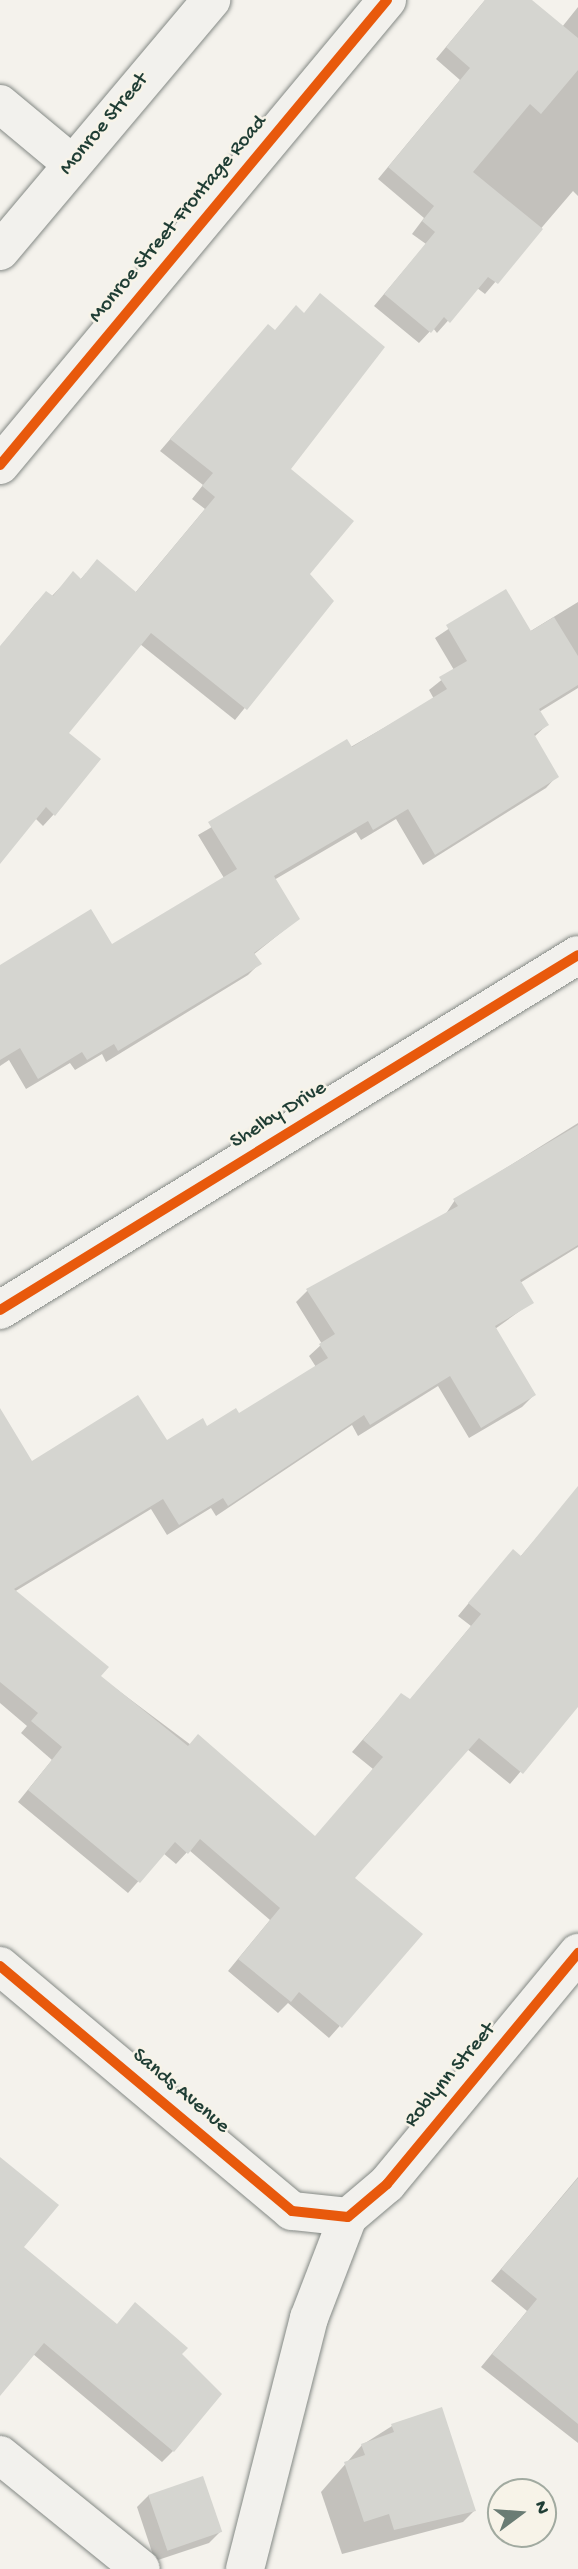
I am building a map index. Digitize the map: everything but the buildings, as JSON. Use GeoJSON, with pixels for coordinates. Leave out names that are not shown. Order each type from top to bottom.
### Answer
{"type":"FeatureCollection","features":[{"type":"Feature","properties":{"kind":"street","name":"Monroe Street"},"geometry":{"type":"LineString","coordinates":[[0,251],[211,0]]}},
{"type":"Feature","properties":{"kind":"street","name":"Monroe Street Frontage Road"},"geometry":{"type":"LineString","coordinates":[[0,465],[387,0]]}},
{"type":"Feature","properties":{"kind":"street"},"geometry":{"type":"LineString","coordinates":[[0,104],[72,164]]}},
{"type":"Feature","properties":{"kind":"street","name":"Shelby Drive"},"geometry":{"type":"LineString","coordinates":[[0,1311],[578,955]]}},
{"type":"Feature","properties":{"kind":"street","name":"Roblynn Street"},"geometry":{"type":"LineString","coordinates":[[348,2217],[387,2184],[578,1954]]}},
{"type":"Feature","properties":{"kind":"street","name":"Sands Avenue"},"geometry":{"type":"LineString","coordinates":[[0,1966],[292,2211],[348,2217]]}},
{"type":"Feature","properties":{"kind":"street"},"geometry":{"type":"LineString","coordinates":[[245,2569],[309,2318],[348,2217]]}},
{"type":"Feature","properties":{"kind":"street"},"geometry":{"type":"LineString","coordinates":[[0,2455],[141,2569]]}},
{"type":"Feature","properties":{"kind":"cycle path"},"geometry":{"type":"LineString","coordinates":[[0,465],[387,0]]}},
{"type":"Feature","properties":{"kind":"cycle path"},"geometry":{"type":"LineString","coordinates":[[0,1310],[578,955]]}},
{"type":"Feature","properties":{"kind":"cycle path"},"geometry":{"type":"LineString","coordinates":[[0,1966],[292,2211],[348,2217],[387,2184],[578,1953]]}}]}
